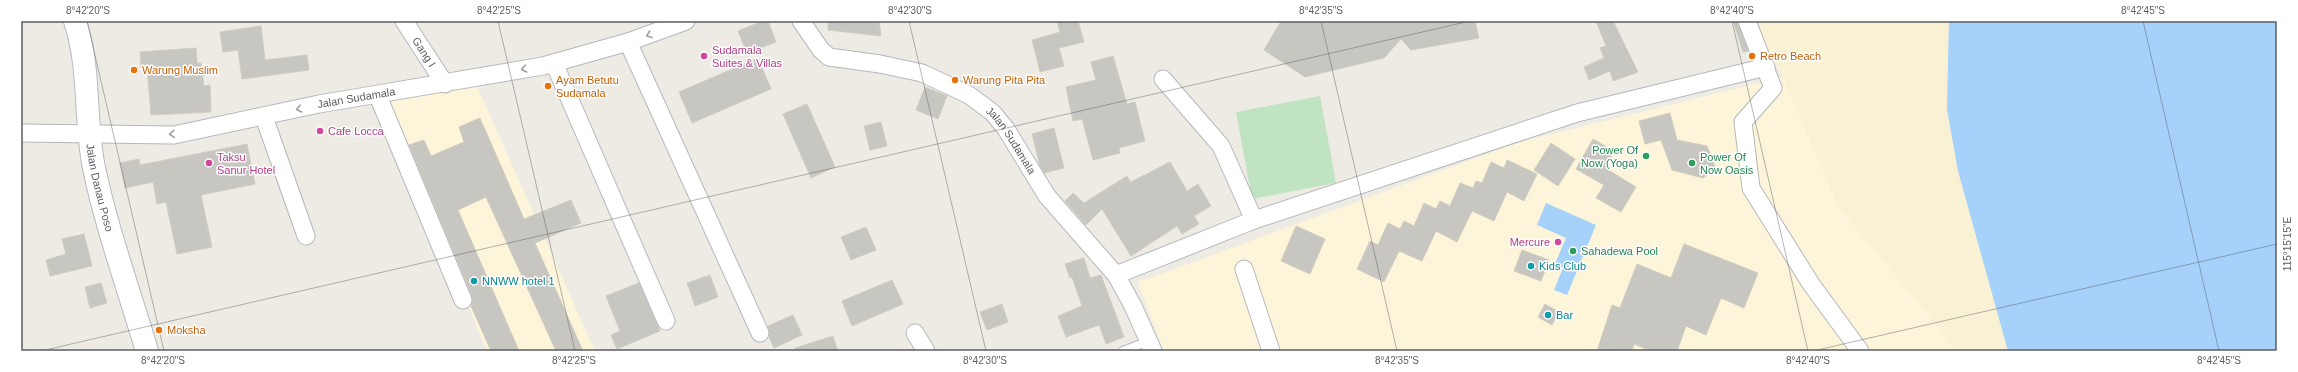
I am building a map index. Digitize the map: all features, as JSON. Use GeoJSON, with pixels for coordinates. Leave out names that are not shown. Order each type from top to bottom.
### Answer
{"type":"FeatureCollection","features":[{"type":"Feature","properties":{"kind":"street","name":"Jalan Danau Poso"},"geometry":{"type":"LineString","coordinates":[[75,21],[86,69],[89,135],[104,208],[147,351]]}},
{"type":"Feature","properties":{"kind":"street","name":"Gang I"},"geometry":{"type":"LineString","coordinates":[[404,21],[445,84]]}},
{"type":"Feature","properties":{"kind":"street","name":"Jalan Sudamala"},"geometry":{"type":"LineString","coordinates":[[21,133],[174,135],[264,117],[319,104],[378,96],[554,63],[628,42],[686,21]]}},
{"type":"Feature","properties":{"kind":"street","name":"Jalan Sudamala"},"geometry":{"type":"LineString","coordinates":[[801,21],[821,50],[829,57],[880,64],[922,73],[969,95],[993,113],[1010,135],[1047,196],[1116,276],[1134,306],[1151,346]]}},
{"type":"Feature","properties":{"kind":"street"},"geometry":{"type":"LineString","coordinates":[[1747,21],[1774,88],[1743,122],[1751,188],[1811,284],[1860,351]]}},
{"type":"Feature","properties":{"kind":"street"},"geometry":{"type":"LineString","coordinates":[[628,42],[760,333]]}},
{"type":"Feature","properties":{"kind":"street"},"geometry":{"type":"LineString","coordinates":[[554,63],[666,321]]}},
{"type":"Feature","properties":{"kind":"street"},"geometry":{"type":"LineString","coordinates":[[1116,276],[1254,220],[1577,112],[1766,67]]}},
{"type":"Feature","properties":{"kind":"street"},"geometry":{"type":"LineString","coordinates":[[1163,79],[1221,146],[1254,220]]}},
{"type":"Feature","properties":{"kind":"street"},"geometry":{"type":"LineString","coordinates":[[378,96],[463,300]]}},
{"type":"Feature","properties":{"kind":"street"},"geometry":{"type":"LineString","coordinates":[[264,117],[306,236]]}},
{"type":"Feature","properties":{"kind":"street"},"geometry":{"type":"LineString","coordinates":[[1244,269],[1271,351]]}},
{"type":"Feature","properties":{"kind":"street"},"geometry":{"type":"LineString","coordinates":[[915,333],[926,351]]}},
{"type":"Feature","properties":{"kind":"lane"},"geometry":{"type":"LineString","coordinates":[[1123,351],[1151,346]]}},
{"type":"Feature","properties":{"kind":"shaded area","name":"Mercure"},"geometry":{"type":"Polygon","coordinates":[[[1783,77],[1839,207],[1947,337],[1952,351],[1164,351],[1137,281],[1150,278],[1516,143],[1783,77]]]}},
{"type":"Feature","properties":{"kind":"shaded area"},"geometry":{"type":"Polygon","coordinates":[[[477,86],[595,351],[487,351],[384,103],[477,86]]]}},
{"type":"Feature","properties":{"kind":"green space"},"geometry":{"type":"Polygon","coordinates":[[[1320,96],[1336,183],[1252,199],[1236,112],[1320,96]]]}},
{"type":"Feature","properties":{"kind":"sand"},"geometry":{"type":"Polygon","coordinates":[[[1749,21],[1949,21],[1947,109],[1958,171],[2008,351],[1952,351],[1947,337],[1839,207],[1783,77],[1749,21]]]}},
{"type":"Feature","properties":{"kind":"water"},"geometry":{"type":"Polygon","coordinates":[[[1949,21],[2277,21],[2277,351],[2008,351],[1958,171],[1947,109],[1949,21]]]}},
{"type":"Feature","properties":{"kind":"water","name":"Sahadewa Pool"},"geometry":{"type":"Polygon","coordinates":[[[1546,203],[1596,225],[1567,295],[1554,290],[1563,268],[1555,264],[1566,238],[1537,225],[1546,203]]]}},
{"type":"Feature","properties":{"kind":"building"},"geometry":{"type":"Polygon","coordinates":[[[763,21],[768,21],[776,42],[747,53],[738,31],[763,21]]]}},
{"type":"Feature","properties":{"kind":"building"},"geometry":{"type":"Polygon","coordinates":[[[828,21],[879,21],[881,36],[828,30],[828,21]]]}},
{"type":"Feature","properties":{"kind":"building"},"geometry":{"type":"Polygon","coordinates":[[[1057,21],[1078,21],[1084,42],[1059,48],[1064,66],[1040,72],[1032,40],[1060,32],[1057,21]]]}},
{"type":"Feature","properties":{"kind":"building"},"geometry":{"type":"Polygon","coordinates":[[[1281,21],[1475,21],[1479,38],[1411,50],[1401,39],[1384,58],[1305,77],[1264,50],[1281,21]]]}},
{"type":"Feature","properties":{"kind":"building"},"geometry":{"type":"Polygon","coordinates":[[[1596,21],[1613,21],[1638,72],[1613,81],[1610,71],[1589,80],[1584,67],[1604,58],[1600,48],[1606,46],[1596,21]]]}},
{"type":"Feature","properties":{"kind":"building"},"geometry":{"type":"Polygon","coordinates":[[[1733,21],[1737,21],[1748,51],[1743,52],[1733,21]]]}},
{"type":"Feature","properties":{"kind":"building"},"geometry":{"type":"Polygon","coordinates":[[[261,26],[265,60],[307,55],[309,70],[242,79],[238,50],[223,52],[220,32],[261,26]]]}},
{"type":"Feature","properties":{"kind":"building"},"geometry":{"type":"Polygon","coordinates":[[[196,48],[197,63],[201,63],[204,86],[210,85],[211,112],[151,115],[147,67],[141,68],[140,52],[196,48]]]}},
{"type":"Feature","properties":{"kind":"building"},"geometry":{"type":"Polygon","coordinates":[[[1113,56],[1127,104],[1135,102],[1145,141],[1119,148],[1120,153],[1093,160],[1082,119],[1073,121],[1066,87],[1096,80],[1091,62],[1113,56]]]}},
{"type":"Feature","properties":{"kind":"building"},"geometry":{"type":"Polygon","coordinates":[[[758,58],[771,89],[692,123],[679,92],[758,58]]]}},
{"type":"Feature","properties":{"kind":"building"},"geometry":{"type":"Polygon","coordinates":[[[925,87],[947,96],[938,119],[916,110],[925,87]]]}},
{"type":"Feature","properties":{"kind":"building"},"geometry":{"type":"Polygon","coordinates":[[[807,104],[835,167],[811,178],[783,114],[807,104]]]}},
{"type":"Feature","properties":{"kind":"building"},"geometry":{"type":"Polygon","coordinates":[[[1670,113],[1677,140],[1707,146],[1716,169],[1703,178],[1672,170],[1661,140],[1645,144],[1639,121],[1670,113]]]}},
{"type":"Feature","properties":{"kind":"building","name":"NNWW hotel 1"},"geometry":{"type":"Polygon","coordinates":[[[480,118],[524,219],[571,200],[581,223],[535,243],[583,351],[556,351],[486,197],[458,210],[519,351],[491,351],[471,306],[472,296],[409,145],[424,140],[431,156],[464,142],[459,127],[480,118]]]}},
{"type":"Feature","properties":{"kind":"building"},"geometry":{"type":"Polygon","coordinates":[[[881,122],[887,146],[870,150],[864,126],[881,122]]]}},
{"type":"Feature","properties":{"kind":"building"},"geometry":{"type":"Polygon","coordinates":[[[1054,128],[1064,168],[1044,173],[1040,166],[1032,134],[1054,128]]]}},
{"type":"Feature","properties":{"kind":"building"},"geometry":{"type":"Polygon","coordinates":[[[1593,139],[1614,151],[1605,168],[1636,187],[1621,212],[1596,198],[1604,185],[1576,169],[1593,139]]]}},
{"type":"Feature","properties":{"kind":"building"},"geometry":{"type":"Polygon","coordinates":[[[1551,143],[1575,159],[1558,186],[1534,170],[1551,143]]]}},
{"type":"Feature","properties":{"kind":"building"},"geometry":{"type":"Polygon","coordinates":[[[247,144],[255,184],[201,195],[212,247],[177,254],[166,202],[157,204],[153,182],[125,188],[120,163],[139,159],[140,165],[247,144]]]}},
{"type":"Feature","properties":{"kind":"building"},"geometry":{"type":"Polygon","coordinates":[[[1507,160],[1537,174],[1524,201],[1507,192],[1494,221],[1472,211],[1457,242],[1436,231],[1422,261],[1399,251],[1384,282],[1357,269],[1370,241],[1378,245],[1388,223],[1400,229],[1404,221],[1414,226],[1424,203],[1436,209],[1440,201],[1450,206],[1460,183],[1473,188],[1476,181],[1482,183],[1491,162],[1504,168],[1507,160]]]}},
{"type":"Feature","properties":{"kind":"building"},"geometry":{"type":"Polygon","coordinates":[[[1170,162],[1187,191],[1198,184],[1211,206],[1194,216],[1199,224],[1182,234],[1177,226],[1131,256],[1102,209],[1086,225],[1065,201],[1073,193],[1084,203],[1127,176],[1130,181],[1129,183],[1170,162]]]}},
{"type":"Feature","properties":{"kind":"building"},"geometry":{"type":"Polygon","coordinates":[[[1296,226],[1325,239],[1310,274],[1281,261],[1296,226]]]}},
{"type":"Feature","properties":{"kind":"building"},"geometry":{"type":"Polygon","coordinates":[[[866,227],[876,250],[851,260],[841,237],[866,227]]]}},
{"type":"Feature","properties":{"kind":"building"},"geometry":{"type":"Polygon","coordinates":[[[84,234],[92,266],[50,276],[46,260],[66,254],[62,239],[84,234]]]}},
{"type":"Feature","properties":{"kind":"building"},"geometry":{"type":"Polygon","coordinates":[[[1684,244],[1758,273],[1744,308],[1721,298],[1706,335],[1686,326],[1677,351],[1651,351],[1634,344],[1632,351],[1597,351],[1612,305],[1620,308],[1637,264],[1671,278],[1684,244]]]}},
{"type":"Feature","properties":{"kind":"building","name":"Kids Club"},"geometry":{"type":"Polygon","coordinates":[[[1522,250],[1549,260],[1541,281],[1514,271],[1522,250]]]}},
{"type":"Feature","properties":{"kind":"building"},"geometry":{"type":"Polygon","coordinates":[[[1084,258],[1090,278],[1101,275],[1124,337],[1106,344],[1099,325],[1066,337],[1058,316],[1082,306],[1072,277],[1070,278],[1065,264],[1084,258]]]}},
{"type":"Feature","properties":{"kind":"building"},"geometry":{"type":"Polygon","coordinates":[[[710,275],[718,297],[695,306],[687,283],[710,275]]]}},
{"type":"Feature","properties":{"kind":"building"},"geometry":{"type":"Polygon","coordinates":[[[892,280],[903,304],[852,326],[842,301],[892,280]]]}},
{"type":"Feature","properties":{"kind":"building"},"geometry":{"type":"Polygon","coordinates":[[[101,283],[107,303],[90,308],[85,287],[101,283]]]}},
{"type":"Feature","properties":{"kind":"building"},"geometry":{"type":"Polygon","coordinates":[[[639,283],[660,331],[617,349],[611,335],[620,331],[606,296],[639,283]]]}},
{"type":"Feature","properties":{"kind":"building"},"geometry":{"type":"Polygon","coordinates":[[[1002,304],[1008,322],[987,330],[980,312],[1002,304]]]}},
{"type":"Feature","properties":{"kind":"building","name":"Bar"},"geometry":{"type":"Polygon","coordinates":[[[1545,304],[1559,312],[1552,325],[1538,317],[1545,304]]]}},
{"type":"Feature","properties":{"kind":"building"},"geometry":{"type":"Polygon","coordinates":[[[793,315],[802,335],[774,348],[769,337],[768,326],[793,315]]]}},
{"type":"Feature","properties":{"kind":"building"},"geometry":{"type":"Polygon","coordinates":[[[833,336],[838,351],[795,351],[795,348],[833,336]]]}},
{"type":"Feature","properties":{"kind":"place","name":"Sudamala Suites & Villas"},"geometry":{"type":"Point","coordinates":[704,56]}},
{"type":"Feature","properties":{"kind":"place","name":"Retro Beach"},"geometry":{"type":"Point","coordinates":[1752,56]}},
{"type":"Feature","properties":{"kind":"place","name":"Warung Muslim"},"geometry":{"type":"Point","coordinates":[134,70]}},
{"type":"Feature","properties":{"kind":"place","name":"Warung Pita Pita"},"geometry":{"type":"Point","coordinates":[955,80]}},
{"type":"Feature","properties":{"kind":"place","name":"Ayam Betutu Sudamala"},"geometry":{"type":"Point","coordinates":[548,86]}},
{"type":"Feature","properties":{"kind":"place","name":"Cafe Locca"},"geometry":{"type":"Point","coordinates":[320,131]}},
{"type":"Feature","properties":{"kind":"place","name":"Power Of Now (Yoga)"},"geometry":{"type":"Point","coordinates":[1646,156]}},
{"type":"Feature","properties":{"kind":"place","name":"Taksu Sanur Hotel"},"geometry":{"type":"Point","coordinates":[209,163]}},
{"type":"Feature","properties":{"kind":"place","name":"Power Of Now Oasis"},"geometry":{"type":"Point","coordinates":[1692,163]}},
{"type":"Feature","properties":{"kind":"place","name":"Mercure"},"geometry":{"type":"Point","coordinates":[1558,242]}},
{"type":"Feature","properties":{"kind":"place","name":"Sahadewa Pool"},"geometry":{"type":"Point","coordinates":[1573,251]}},
{"type":"Feature","properties":{"kind":"place","name":"Kids Club"},"geometry":{"type":"Point","coordinates":[1531,266]}},
{"type":"Feature","properties":{"kind":"place","name":"NNWW hotel 1"},"geometry":{"type":"Point","coordinates":[474,281]}},
{"type":"Feature","properties":{"kind":"place","name":"Bar"},"geometry":{"type":"Point","coordinates":[1548,315]}},
{"type":"Feature","properties":{"kind":"place","name":"Moksha"},"geometry":{"type":"Point","coordinates":[159,330]}}]}
